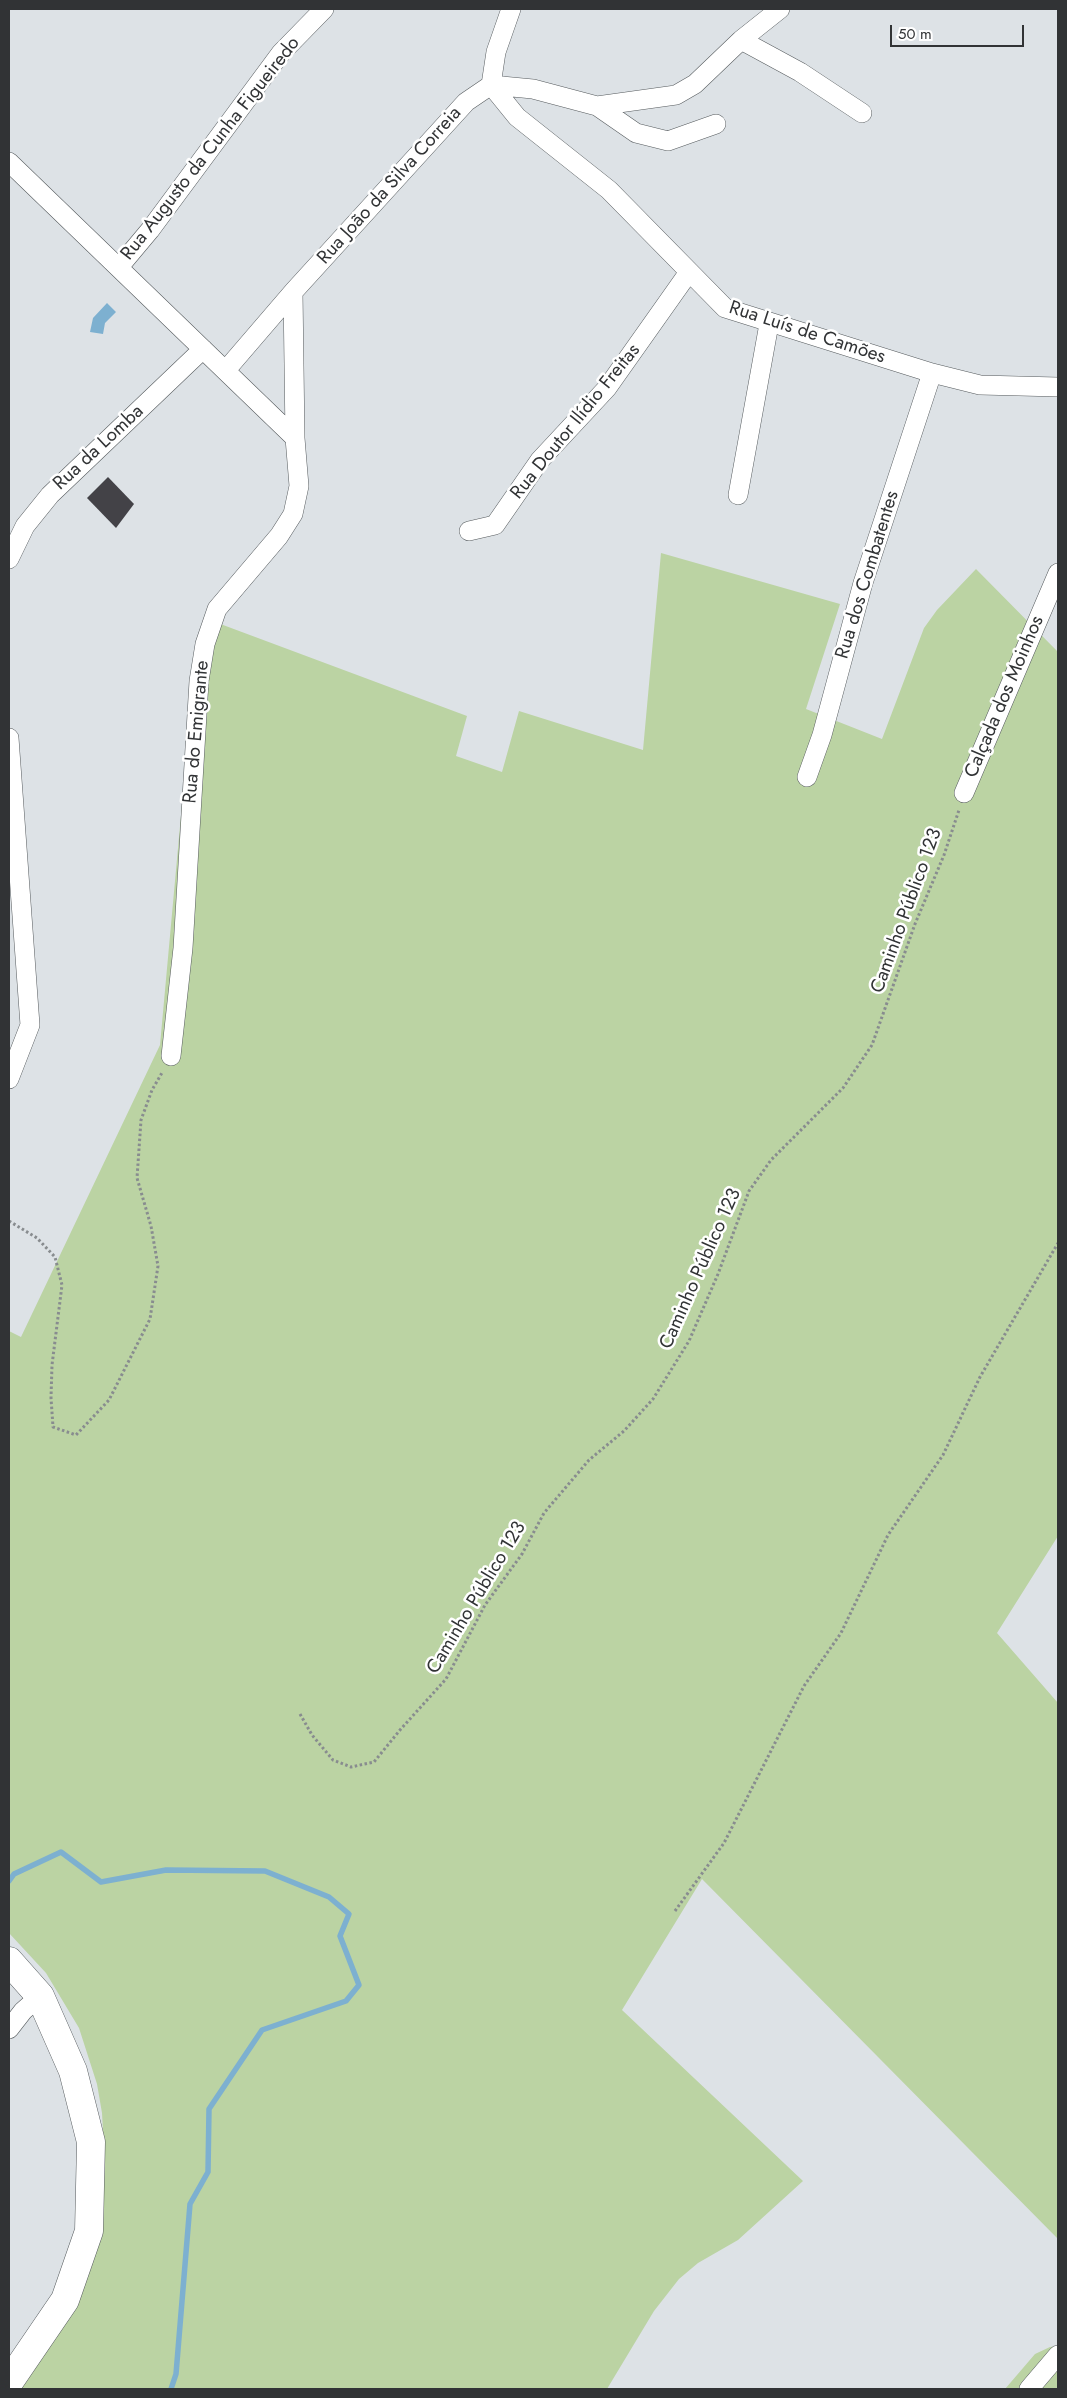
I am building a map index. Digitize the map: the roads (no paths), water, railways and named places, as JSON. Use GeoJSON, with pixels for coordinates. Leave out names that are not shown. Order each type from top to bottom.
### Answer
{"type":"FeatureCollection","features":[{"type":"Feature","properties":{"kind":"main road"},"geometry":{"type":"LineString","coordinates":[[9,2382],[65,2300],[89,2231],[91,2142],[74,2072],[40,1996],[14,1966]]}},
{"type":"Feature","properties":{"kind":"street","name":"Rua Augusto da Cunha Figueiredo"},"geometry":{"type":"LineString","coordinates":[[119,268],[150,230],[281,53],[324,9]]}},
{"type":"Feature","properties":{"kind":"street"},"geometry":{"type":"LineString","coordinates":[[511,9],[496,52],[491,86],[533,89],[597,106],[636,133],[668,140],[716,124]]}},
{"type":"Feature","properties":{"kind":"street"},"geometry":{"type":"LineString","coordinates":[[597,106],[676,95],[695,84],[741,40],[780,9]]}},
{"type":"Feature","properties":{"kind":"street"},"geometry":{"type":"LineString","coordinates":[[741,40],[800,72],[862,113]]}},
{"type":"Feature","properties":{"kind":"street","name":"Rua Luís de Camões"},"geometry":{"type":"LineString","coordinates":[[491,86],[517,116],[609,190],[726,308],[769,324],[932,374],[980,385],[1058,387]]}},
{"type":"Feature","properties":{"kind":"street","name":"Rua João da Silva Correia"},"geometry":{"type":"LineString","coordinates":[[226,370],[293,292],[466,102],[491,86]]}},
{"type":"Feature","properties":{"kind":"street"},"geometry":{"type":"LineString","coordinates":[[9,162],[295,438]]}},
{"type":"Feature","properties":{"kind":"street","name":"Rua Doutor Ilídio Freitas"},"geometry":{"type":"LineString","coordinates":[[469,531],[495,525],[540,460],[607,388],[689,272]]}},
{"type":"Feature","properties":{"kind":"street","name":"Rua do Emigrante"},"geometry":{"type":"LineString","coordinates":[[171,1056],[182,948],[199,681],[205,644],[217,609],[280,536],[293,514],[299,486],[295,438],[293,292]]}},
{"type":"Feature","properties":{"kind":"street"},"geometry":{"type":"LineString","coordinates":[[738,495],[769,324]]}},
{"type":"Feature","properties":{"kind":"street","name":"Rua da Lomba"},"geometry":{"type":"LineString","coordinates":[[9,559],[25,526],[50,495],[204,349]]}},
{"type":"Feature","properties":{"kind":"street","name":"Rua dos Combatentes"},"geometry":{"type":"LineString","coordinates":[[807,777],[822,735],[863,583],[932,374]]}},
{"type":"Feature","properties":{"kind":"street","name":"Calçada dos Moinhos"},"geometry":{"type":"LineString","coordinates":[[964,793],[1058,573]]}},
{"type":"Feature","properties":{"kind":"street"},"geometry":{"type":"LineString","coordinates":[[9,738],[30,1025],[9,1079]]}},
{"type":"Feature","properties":{"kind":"street"},"geometry":{"type":"LineString","coordinates":[[9,2029],[23,2011],[40,1996]]}},
{"type":"Feature","properties":{"kind":"street"},"geometry":{"type":"LineString","coordinates":[[1030,2389],[1058,2355]]}},
{"type":"Feature","properties":{"kind":"water"},"geometry":{"type":"Polygon","coordinates":[[[107,303],[116,312],[105,323],[103,334],[90,332],[93,318],[107,303]]]}},
{"type":"Feature","properties":{"kind":"waterway"},"geometry":{"type":"LineString","coordinates":[[9,1881],[14,1874],[61,1852],[101,1882],[166,1870],[265,1871],[329,1897],[349,1914],[340,1936],[359,1985],[346,2001],[262,2030],[209,2109],[208,2172],[190,2204],[176,2374],[171,2389]]}}]}
